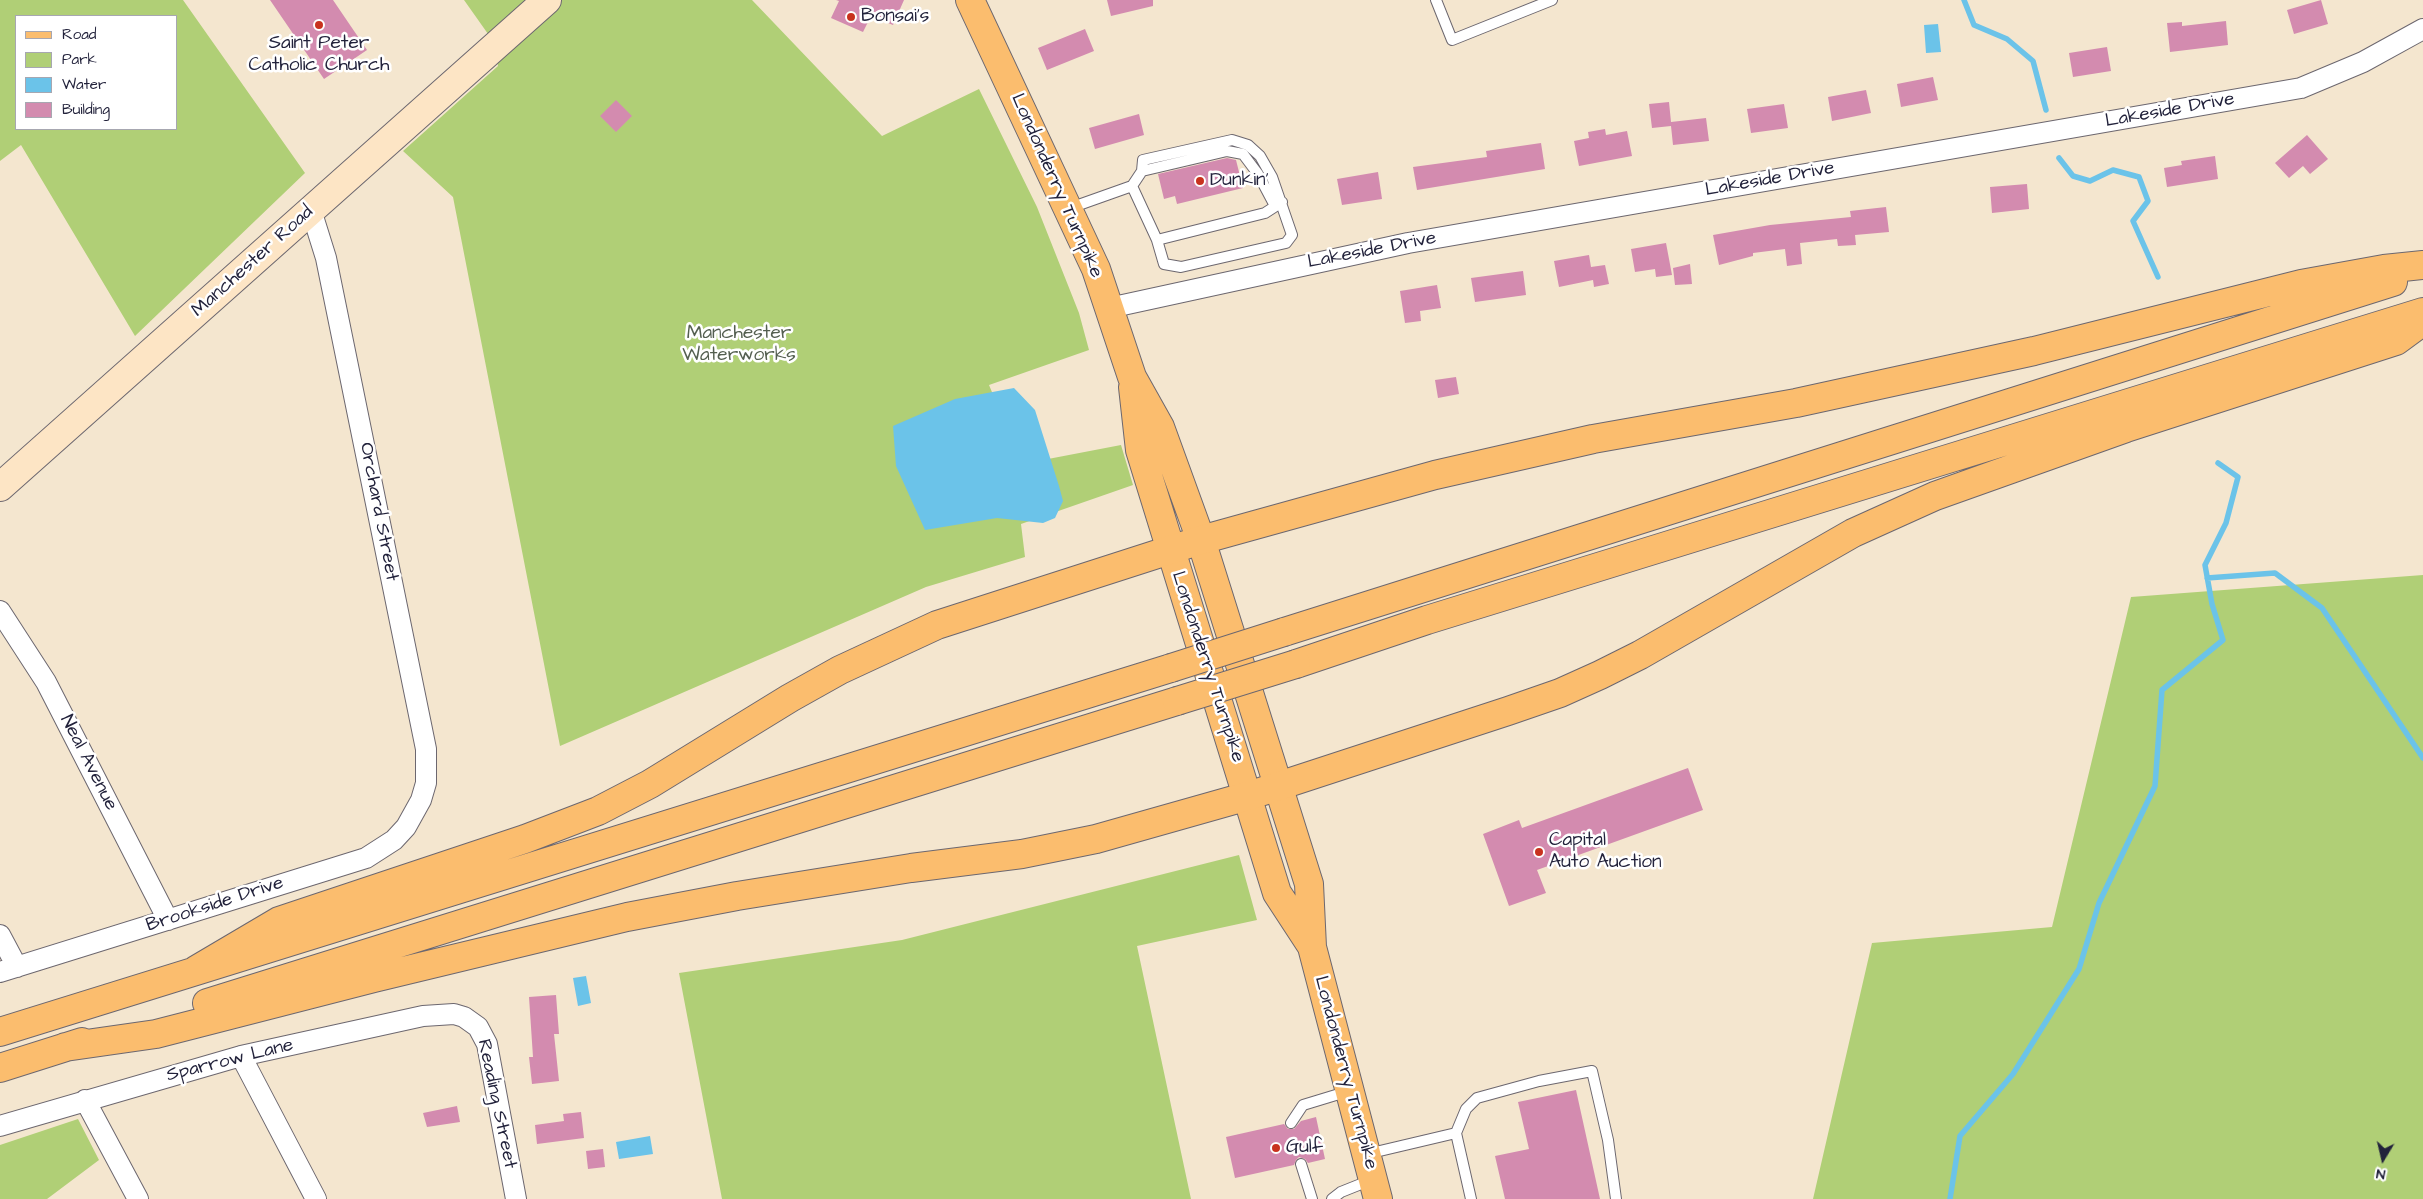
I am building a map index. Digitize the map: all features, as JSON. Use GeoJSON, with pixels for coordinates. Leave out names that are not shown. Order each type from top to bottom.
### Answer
{"type":"FeatureCollection","features":[{"type":"Feature","properties":{"kind":"main road","name":"Manchester Road"},"geometry":{"type":"LineString","coordinates":[[0,487],[547,0]]}},
{"type":"Feature","properties":{"kind":"main road","name":"Londonderry Turnpike"},"geometry":{"type":"LineString","coordinates":[[970,0],[1069,208],[1096,270],[1132,377],[1160,427],[1201,540],[1309,884],[1312,947],[1373,1177]]}},
{"type":"Feature","properties":{"kind":"main road"},"geometry":{"type":"LineString","coordinates":[[196,970],[279,921],[525,839],[598,811],[650,784],[815,684],[921,632],[1201,540],[1435,475],[1593,439],[1796,403],[2034,351],[2300,284],[2384,269],[2423,265]]}},
{"type":"Feature","properties":{"kind":"main road"},"geometry":{"type":"LineString","coordinates":[[0,1032],[1171,668],[2423,272]]}},
{"type":"Feature","properties":{"kind":"main road"},"geometry":{"type":"LineString","coordinates":[[0,1068],[1296,664],[1427,620],[2423,312]]}},
{"type":"Feature","properties":{"kind":"main road"},"geometry":{"type":"LineString","coordinates":[[65,1047],[156,1034],[374,978],[636,915],[746,894],[911,868],[1022,854],[1096,839],[1248,796],[1560,693],[1640,655],[1853,533],[1935,496],[2126,428],[2396,341],[2423,321]]}},
{"type":"Feature","properties":{"kind":"main road","name":"Londonderry Turnpike"},"geometry":{"type":"LineString","coordinates":[[1132,377],[1140,450],[1278,893],[1312,947]]}},
{"type":"Feature","properties":{"kind":"street","name":"Lakeside Drive"},"geometry":{"type":"LineString","coordinates":[[1109,308],[1418,241],[2300,88],[2362,62],[2423,29]]}},
{"type":"Feature","properties":{"kind":"street","name":"Orchard Street"},"geometry":{"type":"LineString","coordinates":[[311,210],[326,258],[426,750],[426,783],[414,814]]}},
{"type":"Feature","properties":{"kind":"street","name":"Neal Avenue"},"geometry":{"type":"LineString","coordinates":[[0,611],[46,682],[168,920]]}},
{"type":"Feature","properties":{"kind":"street","name":"Brookside Drive"},"geometry":{"type":"LineString","coordinates":[[9,970],[366,858],[394,840],[414,814]]}},
{"type":"Feature","properties":{"kind":"street"},"geometry":{"type":"LineString","coordinates":[[0,935],[9,970]]}},
{"type":"Feature","properties":{"kind":"street","name":"Sparrow Lane"},"geometry":{"type":"LineString","coordinates":[[0,1126],[241,1056],[423,1016],[448,1014],[464,1017]]}},
{"type":"Feature","properties":{"kind":"street","name":"Reading Street"},"geometry":{"type":"LineString","coordinates":[[464,1017],[478,1027],[488,1044],[516,1199]]}},
{"type":"Feature","properties":{"kind":"street"},"geometry":{"type":"LineString","coordinates":[[241,1056],[316,1199]]}},
{"type":"Feature","properties":{"kind":"street"},"geometry":{"type":"LineString","coordinates":[[85,1100],[138,1199]]}},
{"type":"Feature","properties":{"kind":"lane"},"geometry":{"type":"LineString","coordinates":[[1436,0],[1452,40],[1552,0]]}},
{"type":"Feature","properties":{"kind":"lane"},"geometry":{"type":"LineString","coordinates":[[1069,208],[1132,186],[1142,171],[1143,160],[1232,140],[1248,145],[1260,156],[1272,177],[1279,204],[1292,235],[1286,243],[1181,267],[1164,264],[1157,240],[1132,186]]}},
{"type":"Feature","properties":{"kind":"lane"},"geometry":{"type":"LineString","coordinates":[[1142,171],[1227,151],[1243,154],[1279,204]]}},
{"type":"Feature","properties":{"kind":"lane"},"geometry":{"type":"LineString","coordinates":[[1157,240],[1265,213],[1279,204]]}},
{"type":"Feature","properties":{"kind":"lane"},"geometry":{"type":"LineString","coordinates":[[1471,1199],[1456,1133],[1466,1109],[1477,1098],[1539,1081],[1592,1071],[1608,1140],[1616,1199]]}},
{"type":"Feature","properties":{"kind":"lane"},"geometry":{"type":"LineString","coordinates":[[1291,1123],[1303,1105],[1350,1091]]}},
{"type":"Feature","properties":{"kind":"lane"},"geometry":{"type":"LineString","coordinates":[[1332,1199],[1341,1192],[1456,1133]]}},
{"type":"Feature","properties":{"kind":"lane"},"geometry":{"type":"LineString","coordinates":[[1301,1164],[1312,1199]]}},
{"type":"Feature","properties":{"kind":"green space"},"geometry":{"type":"Polygon","coordinates":[[[0,0],[183,0],[305,173],[135,336],[21,145],[0,161],[0,0]]]}},
{"type":"Feature","properties":{"kind":"green space","name":"Manchester Waterworks"},"geometry":{"type":"Polygon","coordinates":[[[464,0],[752,0],[882,136],[979,89],[1037,207],[1079,313],[1089,350],[989,385],[1022,464],[1121,445],[1133,485],[1021,524],[1025,557],[926,587],[560,746],[453,197],[403,151],[498,66],[493,41],[464,0]]]}},
{"type":"Feature","properties":{"kind":"green space"},"geometry":{"type":"Polygon","coordinates":[[[2423,575],[2423,1199],[1813,1199],[1872,943],[2052,927],[2131,597],[2423,575]]]}},
{"type":"Feature","properties":{"kind":"green space"},"geometry":{"type":"Polygon","coordinates":[[[1239,855],[1257,920],[1137,946],[1191,1199],[722,1199],[679,973],[902,940],[1239,855]]]}},
{"type":"Feature","properties":{"kind":"green space"},"geometry":{"type":"Polygon","coordinates":[[[78,1119],[99,1160],[47,1199],[0,1199],[0,1145],[78,1119]]]}},
{"type":"Feature","properties":{"kind":"water"},"geometry":{"type":"Polygon","coordinates":[[[1938,24],[1941,52],[1926,53],[1924,25],[1938,24]]]}},
{"type":"Feature","properties":{"kind":"water"},"geometry":{"type":"Polygon","coordinates":[[[1014,388],[1035,410],[1059,486],[1063,501],[1055,518],[1043,523],[997,518],[925,530],[896,466],[893,426],[955,399],[1014,388]]]}},
{"type":"Feature","properties":{"kind":"water"},"geometry":{"type":"Polygon","coordinates":[[[586,976],[591,1003],[578,1006],[573,978],[586,976]]]}},
{"type":"Feature","properties":{"kind":"water"},"geometry":{"type":"Polygon","coordinates":[[[650,1136],[653,1154],[619,1159],[616,1142],[650,1136]]]}},
{"type":"Feature","properties":{"kind":"building","name":"Saint Peter Catholic Church"},"geometry":{"type":"Polygon","coordinates":[[[270,0],[333,0],[367,50],[324,79],[270,0]]]}},
{"type":"Feature","properties":{"kind":"building","name":"Bonsai's"},"geometry":{"type":"Polygon","coordinates":[[[836,0],[904,0],[893,25],[871,16],[863,32],[831,18],[839,1],[836,0]]]}},
{"type":"Feature","properties":{"kind":"building"},"geometry":{"type":"Polygon","coordinates":[[[1107,0],[1153,0],[1153,6],[1111,16],[1107,0]]]}},
{"type":"Feature","properties":{"kind":"building"},"geometry":{"type":"Polygon","coordinates":[[[2321,0],[2328,24],[2294,34],[2287,10],[2321,0]]]}},
{"type":"Feature","properties":{"kind":"building"},"geometry":{"type":"Polygon","coordinates":[[[2226,21],[2228,45],[2170,52],[2167,23],[2182,22],[2182,26],[2226,21]]]}},
{"type":"Feature","properties":{"kind":"building"},"geometry":{"type":"Polygon","coordinates":[[[1085,29],[1094,51],[1047,70],[1038,48],[1085,29]]]}},
{"type":"Feature","properties":{"kind":"building"},"geometry":{"type":"Polygon","coordinates":[[[2107,47],[2111,71],[2073,77],[2069,53],[2107,47]]]}},
{"type":"Feature","properties":{"kind":"building"},"geometry":{"type":"Polygon","coordinates":[[[1933,77],[1938,100],[1901,107],[1897,84],[1933,77]]]}},
{"type":"Feature","properties":{"kind":"building"},"geometry":{"type":"Polygon","coordinates":[[[1866,90],[1871,113],[1832,121],[1828,97],[1866,90]]]}},
{"type":"Feature","properties":{"kind":"building"},"geometry":{"type":"Polygon","coordinates":[[[616,100],[632,116],[616,132],[600,116],[616,100]]]}},
{"type":"Feature","properties":{"kind":"building"},"geometry":{"type":"Polygon","coordinates":[[[1669,102],[1671,122],[1706,118],[1709,141],[1673,145],[1671,126],[1652,128],[1649,104],[1669,102]]]}},
{"type":"Feature","properties":{"kind":"building"},"geometry":{"type":"Polygon","coordinates":[[[1784,104],[1788,128],[1751,133],[1747,109],[1784,104]]]}},
{"type":"Feature","properties":{"kind":"building"},"geometry":{"type":"Polygon","coordinates":[[[1139,114],[1144,135],[1095,149],[1089,128],[1139,114]]]}},
{"type":"Feature","properties":{"kind":"building"},"geometry":{"type":"Polygon","coordinates":[[[1605,129],[1606,135],[1627,131],[1632,156],[1579,166],[1574,141],[1589,138],[1588,132],[1605,129]]]}},
{"type":"Feature","properties":{"kind":"building"},"geometry":{"type":"Polygon","coordinates":[[[2307,135],[2328,159],[2310,174],[2303,166],[2289,178],[2275,163],[2307,135]]]}},
{"type":"Feature","properties":{"kind":"building"},"geometry":{"type":"Polygon","coordinates":[[[1541,143],[1545,169],[1417,190],[1413,167],[1487,157],[1486,151],[1541,143]]]}},
{"type":"Feature","properties":{"kind":"building"},"geometry":{"type":"Polygon","coordinates":[[[2215,156],[2218,179],[2167,187],[2164,168],[2182,165],[2181,161],[2215,156]]]}},
{"type":"Feature","properties":{"kind":"building","name":"Dunkin'"},"geometry":{"type":"Polygon","coordinates":[[[1227,158],[1236,160],[1243,188],[1177,204],[1175,196],[1164,199],[1158,174],[1227,158]]]}},
{"type":"Feature","properties":{"kind":"building"},"geometry":{"type":"Polygon","coordinates":[[[1378,172],[1382,199],[1342,205],[1337,179],[1378,172]]]}},
{"type":"Feature","properties":{"kind":"building"},"geometry":{"type":"Polygon","coordinates":[[[2027,184],[2029,209],[1992,213],[1990,187],[2027,184]]]}},
{"type":"Feature","properties":{"kind":"building"},"geometry":{"type":"Polygon","coordinates":[[[1886,207],[1889,232],[1855,235],[1856,245],[1838,246],[1837,239],[1800,243],[1802,264],[1787,266],[1785,249],[1753,253],[1753,256],[1719,265],[1713,235],[1770,225],[1851,217],[1850,211],[1886,207]]]}},
{"type":"Feature","properties":{"kind":"building"},"geometry":{"type":"Polygon","coordinates":[[[1666,243],[1672,275],[1656,277],[1655,269],[1635,272],[1631,249],[1666,243]]]}},
{"type":"Feature","properties":{"kind":"building"},"geometry":{"type":"Polygon","coordinates":[[[1589,255],[1591,267],[1605,265],[1609,284],[1594,287],[1593,280],[1559,287],[1554,261],[1589,255]]]}},
{"type":"Feature","properties":{"kind":"building"},"geometry":{"type":"Polygon","coordinates":[[[1690,264],[1692,284],[1675,285],[1673,268],[1690,264]]]}},
{"type":"Feature","properties":{"kind":"building"},"geometry":{"type":"Polygon","coordinates":[[[1523,271],[1526,295],[1475,302],[1471,278],[1523,271]]]}},
{"type":"Feature","properties":{"kind":"building"},"geometry":{"type":"Polygon","coordinates":[[[1437,285],[1441,308],[1420,311],[1421,321],[1405,323],[1400,291],[1437,285]]]}},
{"type":"Feature","properties":{"kind":"building"},"geometry":{"type":"Polygon","coordinates":[[[1456,377],[1459,394],[1438,398],[1435,380],[1456,377]]]}},
{"type":"Feature","properties":{"kind":"building","name":"Capital Auto Auction"},"geometry":{"type":"Polygon","coordinates":[[[1688,768],[1703,810],[1537,870],[1546,893],[1509,906],[1483,834],[1519,820],[1522,828],[1688,768]]]}},
{"type":"Feature","properties":{"kind":"building"},"geometry":{"type":"Polygon","coordinates":[[[556,995],[559,1034],[554,1034],[559,1081],[532,1084],[529,1057],[533,1057],[529,997],[556,995]]]}},
{"type":"Feature","properties":{"kind":"building"},"geometry":{"type":"Polygon","coordinates":[[[1576,1090],[1600,1199],[1505,1199],[1495,1156],[1529,1149],[1518,1102],[1576,1090]]]}},
{"type":"Feature","properties":{"kind":"building"},"geometry":{"type":"Polygon","coordinates":[[[457,1106],[460,1122],[427,1127],[423,1113],[457,1106]]]}},
{"type":"Feature","properties":{"kind":"building"},"geometry":{"type":"Polygon","coordinates":[[[581,1112],[584,1138],[537,1144],[535,1125],[564,1121],[563,1114],[581,1112]]]}},
{"type":"Feature","properties":{"kind":"building","name":"Gulf"},"geometry":{"type":"Polygon","coordinates":[[[1316,1117],[1325,1159],[1308,1163],[1305,1159],[1299,1157],[1294,1165],[1235,1178],[1226,1137],[1284,1124],[1288,1129],[1294,1129],[1301,1121],[1316,1117]]]}},
{"type":"Feature","properties":{"kind":"building"},"geometry":{"type":"Polygon","coordinates":[[[603,1149],[605,1167],[588,1169],[586,1151],[603,1149]]]}},
{"type":"Feature","properties":{"kind":"waterway"},"geometry":{"type":"LineString","coordinates":[[1964,0],[1974,25],[2007,39],[2033,61],[2046,110]]}},
{"type":"Feature","properties":{"kind":"waterway"},"geometry":{"type":"LineString","coordinates":[[2059,158],[2073,176],[2090,181],[2113,170],[2139,177],[2148,201],[2133,221],[2158,277]]}},
{"type":"Feature","properties":{"kind":"waterway"},"geometry":{"type":"LineString","coordinates":[[1950,1199],[1960,1136],[2013,1074],[2079,969],[2099,903],[2155,786],[2162,690],[2223,640],[2212,604],[2205,565],[2226,523],[2238,477],[2218,463]]}},
{"type":"Feature","properties":{"kind":"waterway"},"geometry":{"type":"LineString","coordinates":[[2207,578],[2275,573],[2322,608],[2423,758]]}},
{"type":"Feature","properties":{"kind":"place","name":"Bonsai's"},"geometry":{"type":"Point","coordinates":[851,17]}},
{"type":"Feature","properties":{"kind":"place","name":"Saint Peter Catholic Church"},"geometry":{"type":"Point","coordinates":[319,25]}},
{"type":"Feature","properties":{"kind":"place","name":"Dunkin'"},"geometry":{"type":"Point","coordinates":[1200,181]}},
{"type":"Feature","properties":{"kind":"place","name":"Capital Auto Auction"},"geometry":{"type":"Point","coordinates":[1539,852]}},
{"type":"Feature","properties":{"kind":"place","name":"Gulf"},"geometry":{"type":"Point","coordinates":[1276,1148]}}]}
